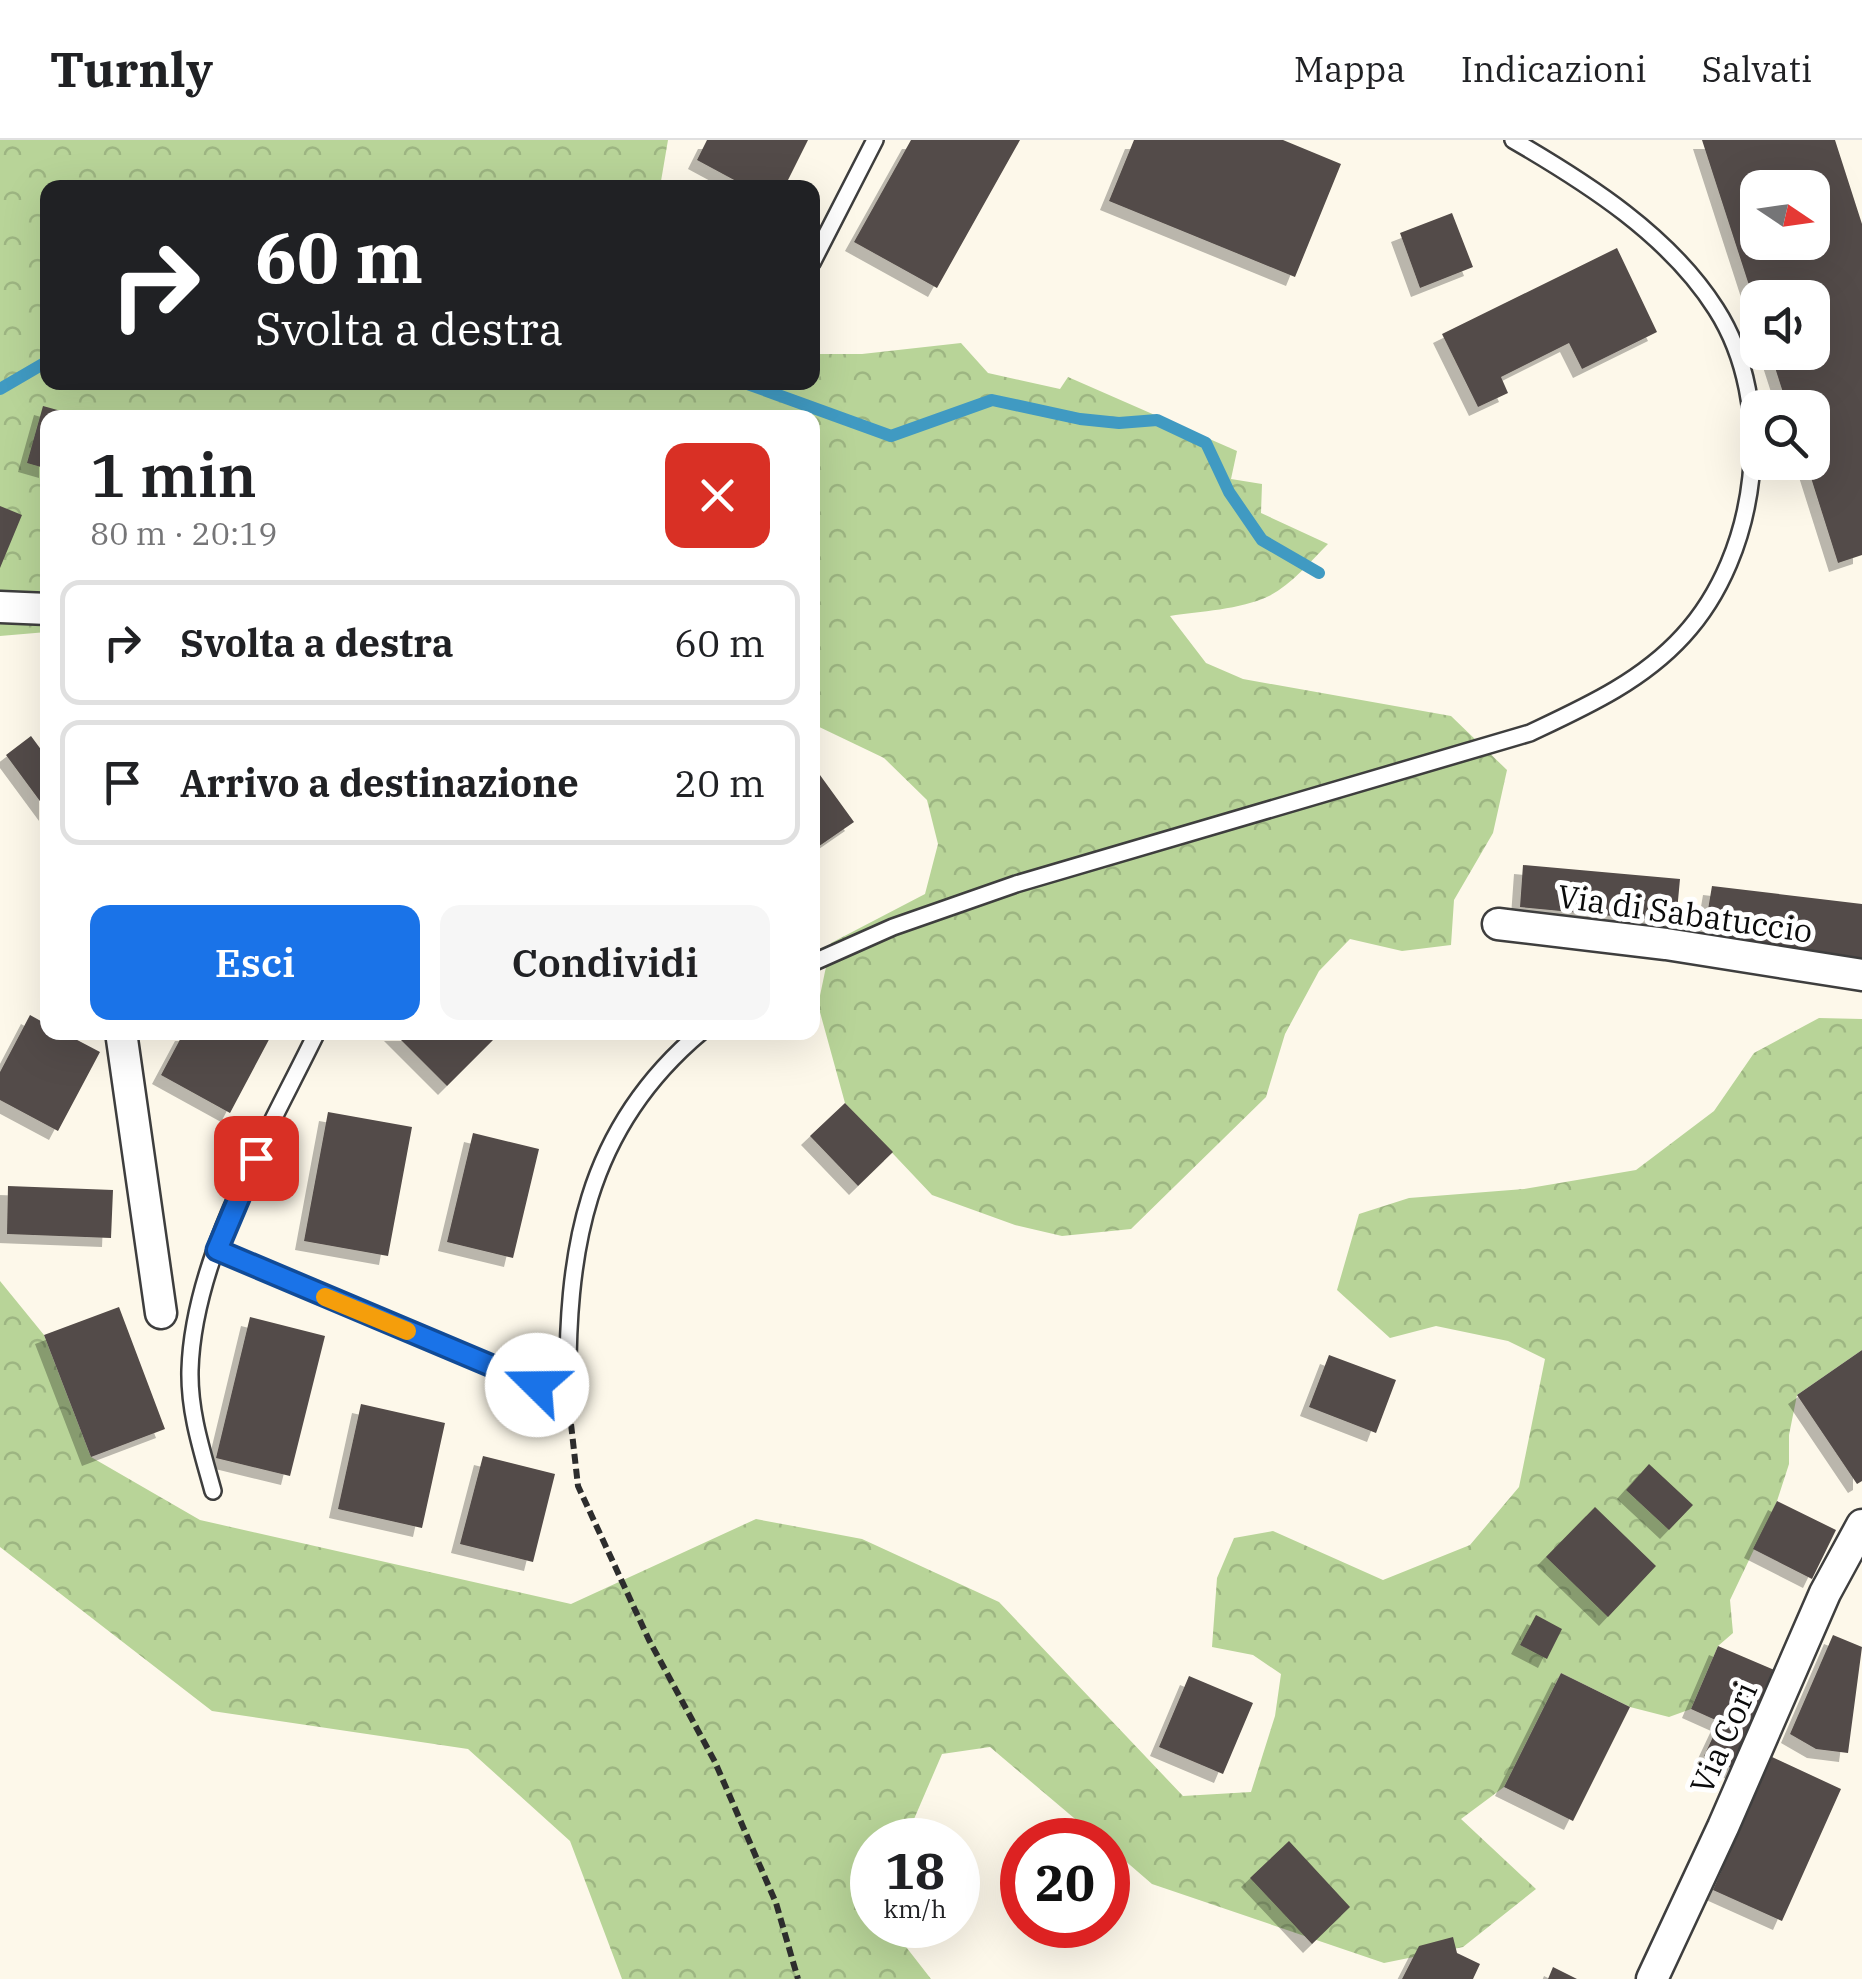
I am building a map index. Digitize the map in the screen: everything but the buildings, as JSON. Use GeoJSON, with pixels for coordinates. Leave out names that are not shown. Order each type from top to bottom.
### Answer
{"type":"FeatureCollection","features":[{"type":"Feature","properties":{"kind":"street"},"geometry":{"type":"LineString","coordinates":[[0,607],[40,608]]}},
{"type":"Feature","properties":{"kind":"street","name":"Via di Sabatuccio"},"geometry":{"type":"LineString","coordinates":[[1498,924],[1666,944],[1862,975]]}},
{"type":"Feature","properties":{"kind":"street"},"geometry":{"type":"LineString","coordinates":[[122,1040],[160,1314]]}},
{"type":"Feature","properties":{"kind":"street","name":"Via Cori"},"geometry":{"type":"LineString","coordinates":[[1652,1979],[1837,1568],[1862,1525]]}},
{"type":"Feature","properties":{"kind":"lane"},"geometry":{"type":"LineString","coordinates":[[820,247],[875,140]]}},
{"type":"Feature","properties":{"kind":"lane"},"geometry":{"type":"LineString","coordinates":[[820,959],[892,927],[999,890],[1530,734],[1609,696],[1684,636],[1723,579],[1748,492],[1751,420],[1748,394],[1732,342],[1703,290],[1664,248],[1566,171],[1513,140]]}},
{"type":"Feature","properties":{"kind":"lane"},"geometry":{"type":"LineString","coordinates":[[213,1491],[194,1420],[190,1371],[200,1294],[242,1189],[312,1040]]}},
{"type":"Feature","properties":{"kind":"lane"},"geometry":{"type":"LineString","coordinates":[[217,1250],[568,1398],[570,1301],[590,1197],[609,1148],[634,1104],[652,1078],[692,1040]]}},
{"type":"Feature","properties":{"kind":"path"},"geometry":{"type":"LineString","coordinates":[[568,1398],[578,1486],[649,1640],[715,1762],[776,1903],[798,1979]]}},
{"type":"Feature","properties":{"kind":"green space"},"geometry":{"type":"Polygon","coordinates":[[[0,140],[668,140],[661,180],[40,180],[40,390],[820,390],[820,354],[862,354],[961,343],[988,373],[1060,389],[1068,377],[1237,451],[1231,479],[1262,484],[1261,513],[1328,544],[1293,579],[1269,596],[1233,607],[1170,616],[1206,663],[1243,679],[1451,716],[1507,770],[1493,833],[1454,900],[1451,945],[1402,951],[1350,939],[1319,971],[1285,1034],[1266,1097],[1131,1229],[1062,1236],[1015,1225],[932,1195],[845,1103],[820,1012],[831,943],[925,894],[938,844],[927,800],[884,758],[820,727],[820,410],[40,410],[40,633],[0,636],[0,140]]]}},
{"type":"Feature","properties":{"kind":"green space"},"geometry":{"type":"Polygon","coordinates":[[[1819,1018],[1862,1019],[1862,1350],[1797,1395],[1789,1435],[1789,1464],[1777,1501],[1730,1600],[1733,1633],[1718,1646],[1691,1709],[1669,1717],[1630,1707],[1561,1673],[1504,1787],[1461,1819],[1536,1889],[1463,1947],[1384,1963],[1152,1884],[1130,1865],[1130,1818],[1074,1818],[990,1747],[942,1754],[914,1818],[850,1818],[850,1948],[907,1948],[931,1979],[622,1979],[570,1841],[468,1749],[212,1711],[0,1547],[0,1281],[44,1335],[91,1457],[200,1520],[571,1604],[756,1519],[862,1539],[999,1602],[1183,1796],[1251,1792],[1275,1716],[1281,1674],[1253,1655],[1212,1647],[1217,1578],[1234,1538],[1273,1531],[1383,1580],[1470,1545],[1519,1487],[1545,1359],[1508,1341],[1436,1326],[1390,1338],[1337,1290],[1359,1214],[1409,1198],[1524,1189],[1636,1170],[1714,1111],[1754,1053],[1819,1018]]]}},
{"type":"Feature","properties":{"kind":"waterway"},"geometry":{"type":"LineString","coordinates":[[0,389],[40,366]]}},
{"type":"Feature","properties":{"kind":"waterway"},"geometry":{"type":"LineString","coordinates":[[764,390],[819,410]]}},
{"type":"Feature","properties":{"kind":"waterway"},"geometry":{"type":"LineString","coordinates":[[820,410],[891,436],[992,400],[1080,419],[1119,423],[1157,420],[1206,443],[1229,492],[1262,540],[1319,573]]}},
{"type":"Feature","properties":{"kind":"slow traffic"},"geometry":{"type":"LineString","coordinates":[[325,1297],[407,1331]]}},
{"type":"Feature","properties":{"kind":"route"},"geometry":{"type":"LineString","coordinates":[[256,1158],[217,1250],[537,1385]]}}]}
